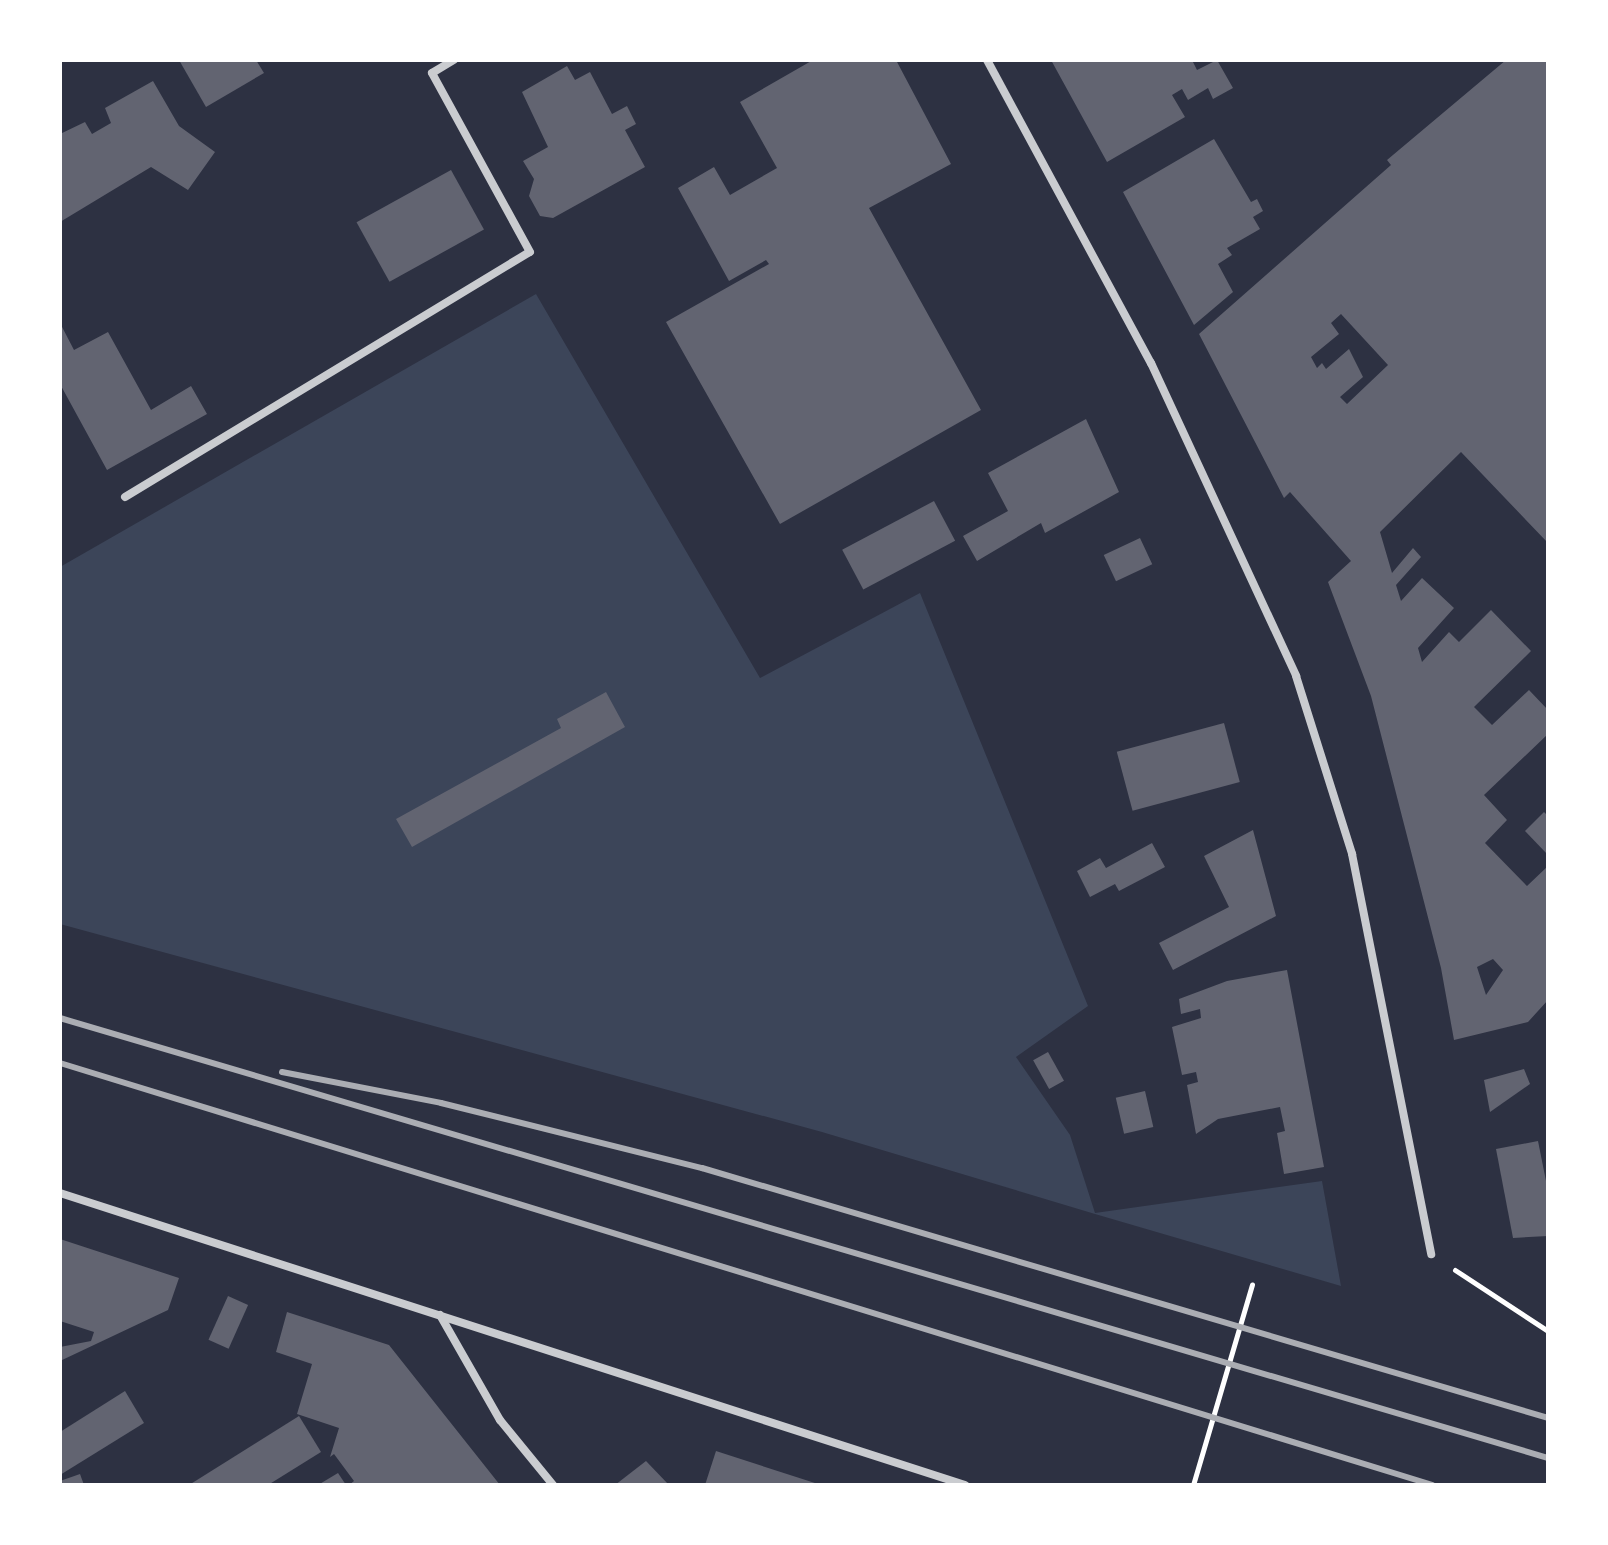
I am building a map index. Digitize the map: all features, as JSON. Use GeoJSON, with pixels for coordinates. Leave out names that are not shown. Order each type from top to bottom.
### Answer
{"type":"FeatureCollection","features":[{"type":"Feature","properties":{"kind":"street"},"geometry":{"type":"LineString","coordinates":[[125,497],[530,252],[432,73],[454,60]]}},
{"type":"Feature","properties":{"kind":"street"},"geometry":{"type":"LineString","coordinates":[[987,60],[1151,363],[1296,676],[1352,854],[1431,1254]]}},
{"type":"Feature","properties":{"kind":"street"},"geometry":{"type":"LineString","coordinates":[[60,1193],[965,1485]]}},
{"type":"Feature","properties":{"kind":"street"},"geometry":{"type":"LineString","coordinates":[[440,1315],[500,1420],[553,1485]]}},
{"type":"Feature","properties":{"kind":"path"},"geometry":{"type":"LineString","coordinates":[[1431,1254],[1548,1331]]}},
{"type":"Feature","properties":{"kind":"path"},"geometry":{"type":"LineString","coordinates":[[1193,1485],[1252,1284]]}},
{"type":"Feature","properties":{"kind":"shaded area"},"geometry":{"type":"Polygon","coordinates":[[[536,294],[760,678],[920,593],[1088,1006],[1016,1057],[1070,1135],[1095,1213],[1322,1181],[1341,1286],[822,1132],[60,924],[60,567],[536,294]]]}},
{"type":"Feature","properties":{"kind":"building"},"geometry":{"type":"Polygon","coordinates":[[[179,60],[256,60],[264,73],[206,107],[179,60]]]}},
{"type":"Feature","properties":{"kind":"building"},"geometry":{"type":"Polygon","coordinates":[[[813,60],[896,60],[951,164],[869,208],[981,410],[780,524],[666,322],[769,264],[766,260],[729,281],[678,188],[714,167],[730,195],[777,168],[740,102],[813,60]]]}},
{"type":"Feature","properties":{"kind":"building"},"geometry":{"type":"Polygon","coordinates":[[[1051,60],[1192,60],[1197,70],[1217,60],[1233,88],[1213,99],[1208,88],[1188,100],[1182,89],[1172,95],[1185,117],[1107,162],[1051,60]]]}},
{"type":"Feature","properties":{"kind":"building"},"geometry":{"type":"Polygon","coordinates":[[[1506,60],[1548,60],[1548,543],[1461,452],[1380,532],[1392,573],[1413,548],[1421,557],[1396,585],[1401,601],[1422,578],[1454,608],[1418,648],[1422,662],[1449,632],[1459,642],[1491,610],[1531,651],[1474,707],[1492,725],[1529,690],[1548,710],[1548,734],[1484,795],[1507,820],[1485,843],[1527,886],[1548,866],[1548,1000],[1528,1022],[1454,1040],[1441,968],[1371,696],[1328,582],[1351,561],[1290,492],[1284,498],[1199,334],[1391,165],[1387,160],[1506,60]],[[1341,314],[1331,323],[1339,334],[1311,357],[1317,368],[1322,363],[1326,369],[1349,349],[1363,377],[1340,397],[1347,404],[1388,365],[1341,314]],[[1493,959],[1477,967],[1486,995],[1503,970],[1493,959]]]}},
{"type":"Feature","properties":{"kind":"building"},"geometry":{"type":"Polygon","coordinates":[[[567,66],[575,80],[590,72],[612,114],[627,106],[636,124],[625,130],[645,167],[553,218],[540,216],[529,196],[534,179],[523,161],[548,147],[522,92],[567,66]]]}},
{"type":"Feature","properties":{"kind":"building"},"geometry":{"type":"Polygon","coordinates":[[[153,81],[179,126],[215,152],[188,190],[151,167],[60,222],[60,134],[85,122],[92,134],[111,123],[105,108],[153,81]]]}},
{"type":"Feature","properties":{"kind":"building"},"geometry":{"type":"Polygon","coordinates":[[[1214,139],[1251,202],[1257,199],[1263,211],[1253,217],[1260,229],[1227,248],[1232,255],[1218,264],[1233,292],[1194,325],[1123,192],[1214,139]]]}},
{"type":"Feature","properties":{"kind":"building"},"geometry":{"type":"Polygon","coordinates":[[[451,170],[484,229],[390,282],[357,222],[451,170]]]}},
{"type":"Feature","properties":{"kind":"building"},"geometry":{"type":"Polygon","coordinates":[[[60,323],[74,350],[108,332],[151,410],[191,386],[207,414],[107,470],[60,384],[60,323]]]}},
{"type":"Feature","properties":{"kind":"building"},"geometry":{"type":"Polygon","coordinates":[[[1086,419],[1119,492],[1045,533],[1041,523],[977,561],[963,536],[1008,511],[988,473],[1086,419]]]}},
{"type":"Feature","properties":{"kind":"building"},"geometry":{"type":"Polygon","coordinates":[[[934,501],[955,541],[863,590],[842,550],[934,501]]]}},
{"type":"Feature","properties":{"kind":"building"},"geometry":{"type":"Polygon","coordinates":[[[1140,538],[1152,564],[1116,581],[1104,555],[1140,538]]]}},
{"type":"Feature","properties":{"kind":"building"},"geometry":{"type":"Polygon","coordinates":[[[606,692],[625,727],[412,847],[396,819],[561,728],[557,719],[606,692]]]}},
{"type":"Feature","properties":{"kind":"building"},"geometry":{"type":"Polygon","coordinates":[[[1224,723],[1240,782],[1133,811],[1117,752],[1224,723]]]}},
{"type":"Feature","properties":{"kind":"building"},"geometry":{"type":"Polygon","coordinates":[[[1544,812],[1548,816],[1548,855],[1525,831],[1544,812]]]}},
{"type":"Feature","properties":{"kind":"building"},"geometry":{"type":"Polygon","coordinates":[[[1253,830],[1276,916],[1173,970],[1159,943],[1229,907],[1204,856],[1253,830]]]}},
{"type":"Feature","properties":{"kind":"building"},"geometry":{"type":"Polygon","coordinates":[[[1152,843],[1165,867],[1119,891],[1115,884],[1090,897],[1077,871],[1100,858],[1106,868],[1152,843]]]}},
{"type":"Feature","properties":{"kind":"building"},"geometry":{"type":"Polygon","coordinates":[[[1287,970],[1324,1167],[1284,1174],[1277,1133],[1285,1131],[1280,1107],[1218,1119],[1196,1134],[1187,1085],[1198,1082],[1196,1072],[1182,1075],[1172,1027],[1201,1018],[1200,1009],[1181,1014],[1179,999],[1227,981],[1287,970]]]}},
{"type":"Feature","properties":{"kind":"building"},"geometry":{"type":"Polygon","coordinates":[[[1048,1052],[1064,1081],[1049,1089],[1033,1060],[1048,1052]]]}},
{"type":"Feature","properties":{"kind":"building"},"geometry":{"type":"Polygon","coordinates":[[[1524,1069],[1530,1084],[1490,1112],[1484,1080],[1524,1069]]]}},
{"type":"Feature","properties":{"kind":"building"},"geometry":{"type":"Polygon","coordinates":[[[1145,1091],[1153,1127],[1124,1134],[1116,1098],[1145,1091]]]}},
{"type":"Feature","properties":{"kind":"building"},"geometry":{"type":"Polygon","coordinates":[[[1538,1141],[1548,1191],[1548,1236],[1513,1238],[1496,1149],[1538,1141]]]}},
{"type":"Feature","properties":{"kind":"building"},"geometry":{"type":"Polygon","coordinates":[[[60,1239],[179,1278],[168,1310],[60,1361],[60,1347],[91,1341],[94,1332],[60,1321],[60,1239]]]}},
{"type":"Feature","properties":{"kind":"building"},"geometry":{"type":"Polygon","coordinates":[[[228,1296],[248,1305],[229,1349],[208,1340],[228,1296]]]}},
{"type":"Feature","properties":{"kind":"building"},"geometry":{"type":"Polygon","coordinates":[[[287,1312],[389,1345],[500,1485],[349,1485],[354,1481],[334,1454],[330,1457],[339,1428],[297,1414],[312,1364],[276,1352],[287,1312]]]}},
{"type":"Feature","properties":{"kind":"building"},"geometry":{"type":"Polygon","coordinates":[[[125,1391],[144,1423],[60,1475],[60,1432],[125,1391]]]}},
{"type":"Feature","properties":{"kind":"building"},"geometry":{"type":"Polygon","coordinates":[[[299,1416],[321,1452],[268,1485],[189,1485],[299,1416]]]}},
{"type":"Feature","properties":{"kind":"building"},"geometry":{"type":"Polygon","coordinates":[[[716,1451],[818,1484],[818,1485],[705,1485],[716,1451]]]}},
{"type":"Feature","properties":{"kind":"building"},"geometry":{"type":"Polygon","coordinates":[[[646,1461],[669,1485],[615,1485],[646,1461]]]}},
{"type":"Feature","properties":{"kind":"building"},"geometry":{"type":"Polygon","coordinates":[[[338,1473],[346,1485],[318,1485],[338,1473]]]}},
{"type":"Feature","properties":{"kind":"building"},"geometry":{"type":"Polygon","coordinates":[[[80,1474],[84,1485],[60,1485],[60,1481],[80,1474]]]}},
{"type":"Feature","properties":{"kind":"railway"},"geometry":{"type":"LineString","coordinates":[[60,1018],[1548,1458]]}},
{"type":"Feature","properties":{"kind":"railway"},"geometry":{"type":"LineString","coordinates":[[60,1063],[1433,1485]]}},
{"type":"Feature","properties":{"kind":"railway"},"geometry":{"type":"LineString","coordinates":[[282,1072],[441,1103],[702,1168],[1548,1418]]}}]}
